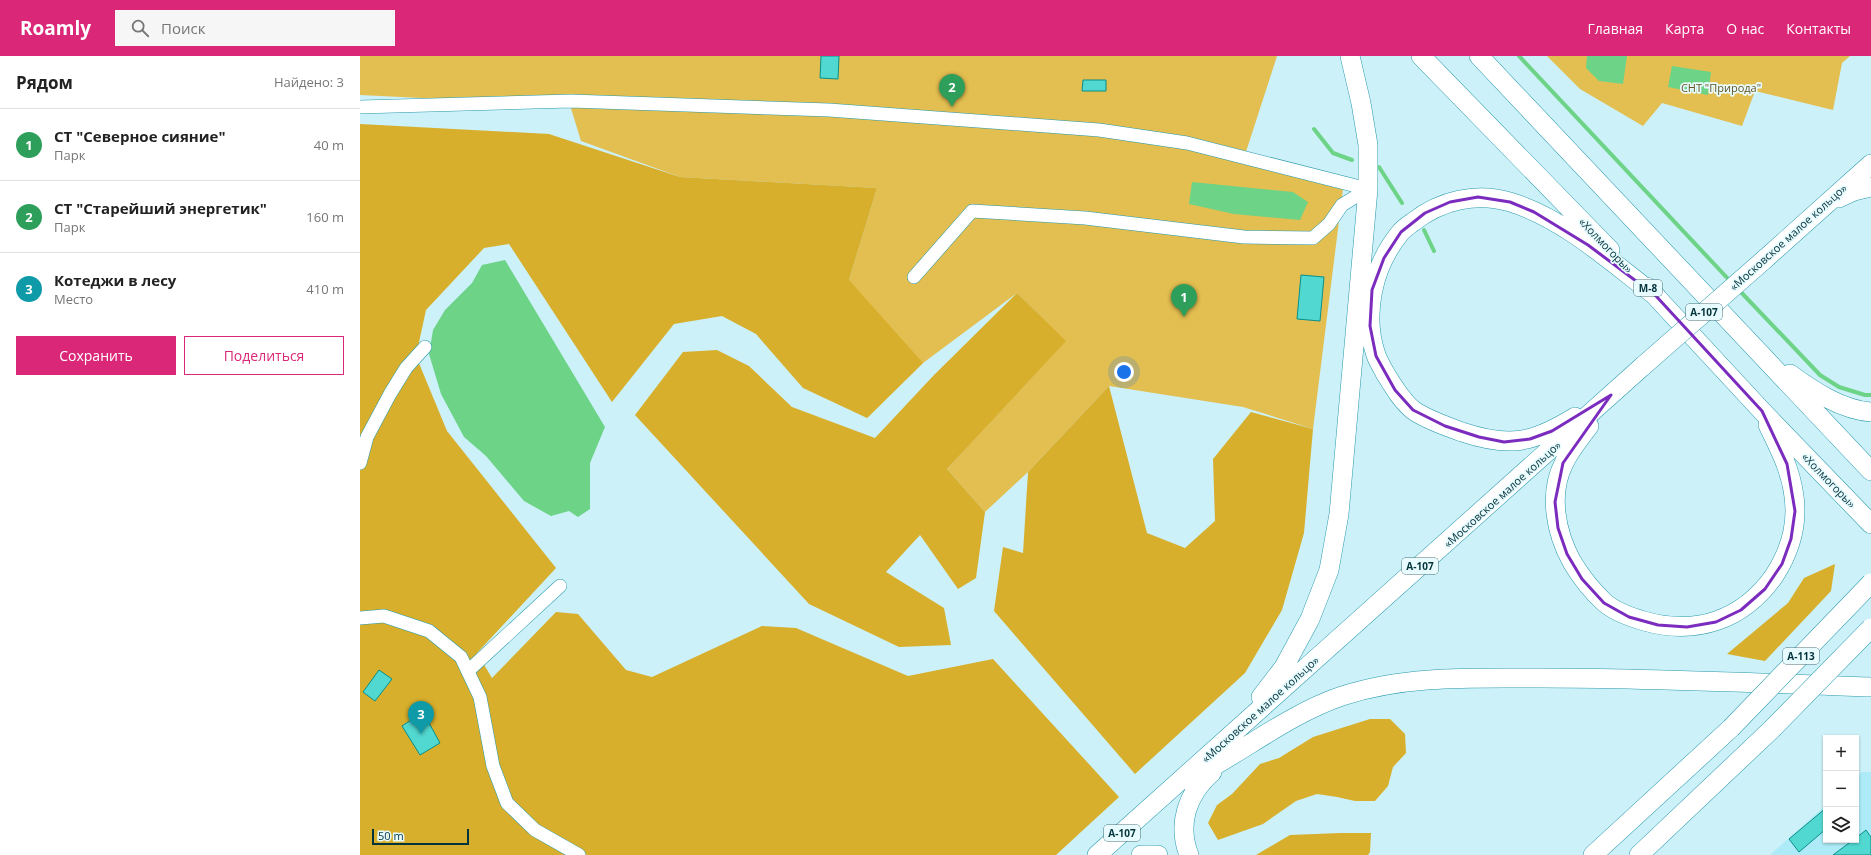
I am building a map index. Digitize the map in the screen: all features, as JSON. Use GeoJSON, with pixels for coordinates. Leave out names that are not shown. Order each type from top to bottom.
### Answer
{"type":"FeatureCollection","features":[{"type":"Feature","properties":{"kind":"highway"},"geometry":{"type":"LineString","coordinates":[[1234,732],[1284,667],[1310,619],[1329,570],[1339,507],[1368,189],[1368,145],[1361,103],[1350,56]]}},
{"type":"Feature","properties":{"kind":"highway","name":"«Холмогоры»"},"geometry":{"type":"LineString","coordinates":[[1421,56],[1656,296],[1762,411],[1871,524]]}},
{"type":"Feature","properties":{"kind":"highway"},"geometry":{"type":"LineString","coordinates":[[1479,56],[1871,471]]}},
{"type":"Feature","properties":{"kind":"highway","name":"«Московское малое кольцо»"},"geometry":{"type":"LineString","coordinates":[[1097,855],[1871,164]]}},
{"type":"Feature","properties":{"kind":"highway"},"geometry":{"type":"LineString","coordinates":[[1822,207],[1854,191],[1871,187]]}},
{"type":"Feature","properties":{"kind":"highway"},"geometry":{"type":"LineString","coordinates":[[1612,396],[1552,431],[1530,439],[1504,442],[1478,437],[1445,426],[1414,410],[1394,390],[1376,356],[1370,326],[1372,290],[1384,258],[1401,232],[1425,213],[1450,202],[1478,197],[1510,202],[1557,224],[1588,245],[1656,296]]}},
{"type":"Feature","properties":{"kind":"highway"},"geometry":{"type":"LineString","coordinates":[[1758,351],[1804,384],[1841,404],[1871,412]]}},
{"type":"Feature","properties":{"kind":"highway"},"geometry":{"type":"LineString","coordinates":[[1612,396],[1564,464],[1559,475],[1555,502],[1558,528],[1567,554],[1582,579],[1604,602],[1629,617],[1658,625],[1687,627],[1716,622],[1742,610],[1764,589],[1782,564],[1792,539],[1795,511],[1793,490],[1787,464],[1762,411]]}},
{"type":"Feature","properties":{"kind":"highway","name":"А-113"},"geometry":{"type":"LineString","coordinates":[[1593,855],[1731,728],[1871,583]]}},
{"type":"Feature","properties":{"kind":"highway","name":"А-113"},"geometry":{"type":"LineString","coordinates":[[1638,855],[1772,729],[1871,628]]}},
{"type":"Feature","properties":{"kind":"highway"},"geometry":{"type":"LineString","coordinates":[[1168,791],[1225,761],[1260,738],[1316,706],[1366,689],[1418,681],[1443,678],[1571,678],[1871,687]]}},
{"type":"Feature","properties":{"kind":"highway"},"geometry":{"type":"LineString","coordinates":[[1189,855],[1184,825],[1188,803],[1199,784],[1225,761]]}},
{"type":"Feature","properties":{"kind":"highway"},"geometry":{"type":"LineString","coordinates":[[1141,855],[1158,855]]}},
{"type":"Feature","properties":{"kind":"lane"},"geometry":{"type":"LineString","coordinates":[[360,107],[571,101],[829,110],[1099,130],[1187,143],[1368,189]]}},
{"type":"Feature","properties":{"kind":"lane"},"geometry":{"type":"LineString","coordinates":[[914,277],[972,211],[1085,218],[1244,237],[1313,238],[1329,224],[1342,205],[1368,189]]}},
{"type":"Feature","properties":{"kind":"lane"},"geometry":{"type":"LineString","coordinates":[[360,462],[367,437],[390,394],[406,368],[425,347]]}},
{"type":"Feature","properties":{"kind":"lane"},"geometry":{"type":"LineString","coordinates":[[468,671],[560,586]]}},
{"type":"Feature","properties":{"kind":"lane"},"geometry":{"type":"LineString","coordinates":[[360,618],[384,616],[429,631],[461,657],[480,697],[493,766],[507,803],[535,830],[579,855]]}},
{"type":"Feature","properties":{"kind":"highlighted area"},"geometry":{"type":"Polygon","coordinates":[[[1478,197],[1510,202],[1534,212],[1588,245],[1656,296],[1762,411],[1787,464],[1795,511],[1791,539],[1782,564],[1765,589],[1741,610],[1716,622],[1687,627],[1658,625],[1629,617],[1604,603],[1582,579],[1567,554],[1558,528],[1555,502],[1563,463],[1611,395],[1552,431],[1530,439],[1504,442],[1479,437],[1445,426],[1413,410],[1395,390],[1376,356],[1370,326],[1372,290],[1384,258],[1401,232],[1425,213],[1450,202],[1478,197]]]}},
{"type":"Feature","properties":{"kind":"shaded area"},"geometry":{"type":"Polygon","coordinates":[[[1587,56],[1627,56],[1623,84],[1599,81],[1586,68],[1587,56]]]}},
{"type":"Feature","properties":{"kind":"shaded area"},"geometry":{"type":"Polygon","coordinates":[[[1672,66],[1711,72],[1708,95],[1668,87],[1672,66]]]}},
{"type":"Feature","properties":{"kind":"shaded area"},"geometry":{"type":"Polygon","coordinates":[[[360,124],[549,134],[680,177],[877,188],[849,280],[923,363],[867,418],[803,388],[756,334],[722,316],[674,324],[612,402],[509,244],[484,248],[426,310],[416,356],[447,431],[556,568],[477,653],[492,678],[556,612],[578,614],[626,670],[652,677],[762,626],[796,628],[908,676],[993,659],[1119,797],[1056,855],[360,855],[360,124]]]}},
{"type":"Feature","properties":{"kind":"shaded area"},"geometry":{"type":"Polygon","coordinates":[[[1192,182],[1293,192],[1308,202],[1300,220],[1234,214],[1189,204],[1192,182]]]}},
{"type":"Feature","properties":{"kind":"shaded area"},"geometry":{"type":"Polygon","coordinates":[[[505,260],[605,427],[590,463],[590,509],[578,517],[569,511],[551,516],[524,501],[486,456],[464,437],[441,394],[429,354],[433,330],[445,310],[472,283],[482,265],[505,260]]]}},
{"type":"Feature","properties":{"kind":"shaded area"},"geometry":{"type":"Polygon","coordinates":[[[1017,293],[1066,341],[947,469],[985,512],[976,578],[958,589],[920,535],[886,572],[944,608],[951,645],[899,647],[809,604],[635,415],[683,352],[717,350],[749,366],[792,407],[875,438],[934,375],[1017,293]]]}},
{"type":"Feature","properties":{"kind":"shaded area"},"geometry":{"type":"Polygon","coordinates":[[[1109,386],[1147,533],[1185,548],[1215,521],[1213,459],[1251,412],[1313,429],[1304,533],[1282,610],[1245,673],[1135,774],[994,611],[1003,547],[1023,553],[1028,472],[1109,386]]]}},
{"type":"Feature","properties":{"kind":"shaded area"},"geometry":{"type":"Polygon","coordinates":[[[1835,564],[1831,591],[1765,661],[1727,654],[1788,603],[1804,578],[1835,564]]]}},
{"type":"Feature","properties":{"kind":"shaded area"},"geometry":{"type":"Polygon","coordinates":[[[1370,719],[1390,719],[1405,734],[1406,753],[1393,767],[1388,786],[1375,801],[1355,801],[1317,794],[1296,801],[1263,824],[1218,840],[1208,823],[1217,805],[1232,794],[1260,764],[1279,758],[1313,737],[1370,719]]]}},
{"type":"Feature","properties":{"kind":"shaded area"},"geometry":{"type":"Polygon","coordinates":[[[1862,772],[1871,772],[1871,855],[1770,855],[1823,808],[1823,843],[1859,843],[1859,775],[1862,772]]]}},
{"type":"Feature","properties":{"kind":"shaded area"},"geometry":{"type":"Polygon","coordinates":[[[1371,833],[1370,852],[1368,855],[1256,855],[1290,835],[1371,833]]]}},
{"type":"Feature","properties":{"kind":"green space"},"geometry":{"type":"Polygon","coordinates":[[[360,56],[1277,56],[1244,158],[1343,189],[1313,429],[1243,407],[1109,386],[1028,472],[985,512],[947,469],[1065,341],[1017,293],[923,363],[867,418],[849,280],[877,188],[680,177],[581,141],[570,105],[360,95],[360,56]]]}},
{"type":"Feature","properties":{"kind":"green space","name":"СНТ \"Природа\""},"geometry":{"type":"Polygon","coordinates":[[[1547,56],[1850,56],[1842,63],[1833,110],[1755,91],[1742,126],[1662,103],[1643,126],[1580,89],[1547,56]]]}},
{"type":"Feature","properties":{"kind":"building"},"geometry":{"type":"Polygon","coordinates":[[[821,56],[839,56],[838,79],[820,78],[821,56]]]}},
{"type":"Feature","properties":{"kind":"building"},"geometry":{"type":"Polygon","coordinates":[[[1083,80],[1106,80],[1106,91],[1082,91],[1083,80]]]}},
{"type":"Feature","properties":{"kind":"building"},"geometry":{"type":"Polygon","coordinates":[[[1301,275],[1324,277],[1320,321],[1297,319],[1301,275]]]}},
{"type":"Feature","properties":{"kind":"building"},"geometry":{"type":"Polygon","coordinates":[[[379,670],[392,679],[375,701],[363,692],[379,670]]]}},
{"type":"Feature","properties":{"kind":"building"},"geometry":{"type":"Polygon","coordinates":[[[423,712],[440,743],[420,755],[402,726],[423,712]]]}},
{"type":"Feature","properties":{"kind":"building"},"geometry":{"type":"Polygon","coordinates":[[[1823,811],[1823,832],[1799,852],[1789,839],[1823,811]]]}},
{"type":"Feature","properties":{"kind":"building"},"geometry":{"type":"Polygon","coordinates":[[[1866,830],[1871,837],[1871,855],[1833,855],[1849,843],[1859,843],[1859,836],[1866,830]]]}},
{"type":"Feature","properties":{"kind":"waterway"},"geometry":{"type":"LineString","coordinates":[[1519,56],[1731,282]]}},
{"type":"Feature","properties":{"kind":"waterway"},"geometry":{"type":"LineString","coordinates":[[1314,129],[1333,153],[1352,160]]}},
{"type":"Feature","properties":{"kind":"waterway"},"geometry":{"type":"LineString","coordinates":[[1379,167],[1402,203]]}},
{"type":"Feature","properties":{"kind":"waterway"},"geometry":{"type":"LineString","coordinates":[[1424,230],[1434,251]]}},
{"type":"Feature","properties":{"kind":"waterway"},"geometry":{"type":"LineString","coordinates":[[1738,289],[1820,375],[1839,387],[1865,395],[1871,395]]}},
{"type":"Feature","properties":{"kind":"place","name":"СТ \"Старейший энергетик\""},"geometry":{"type":"Point","coordinates":[952,107]}},
{"type":"Feature","properties":{"kind":"place","name":"СТ \"Северное сияние\""},"geometry":{"type":"Point","coordinates":[1184,317]}},
{"type":"Feature","properties":{"kind":"place","name":"Котеджи в лесу"},"geometry":{"type":"Point","coordinates":[421,734]}}]}
